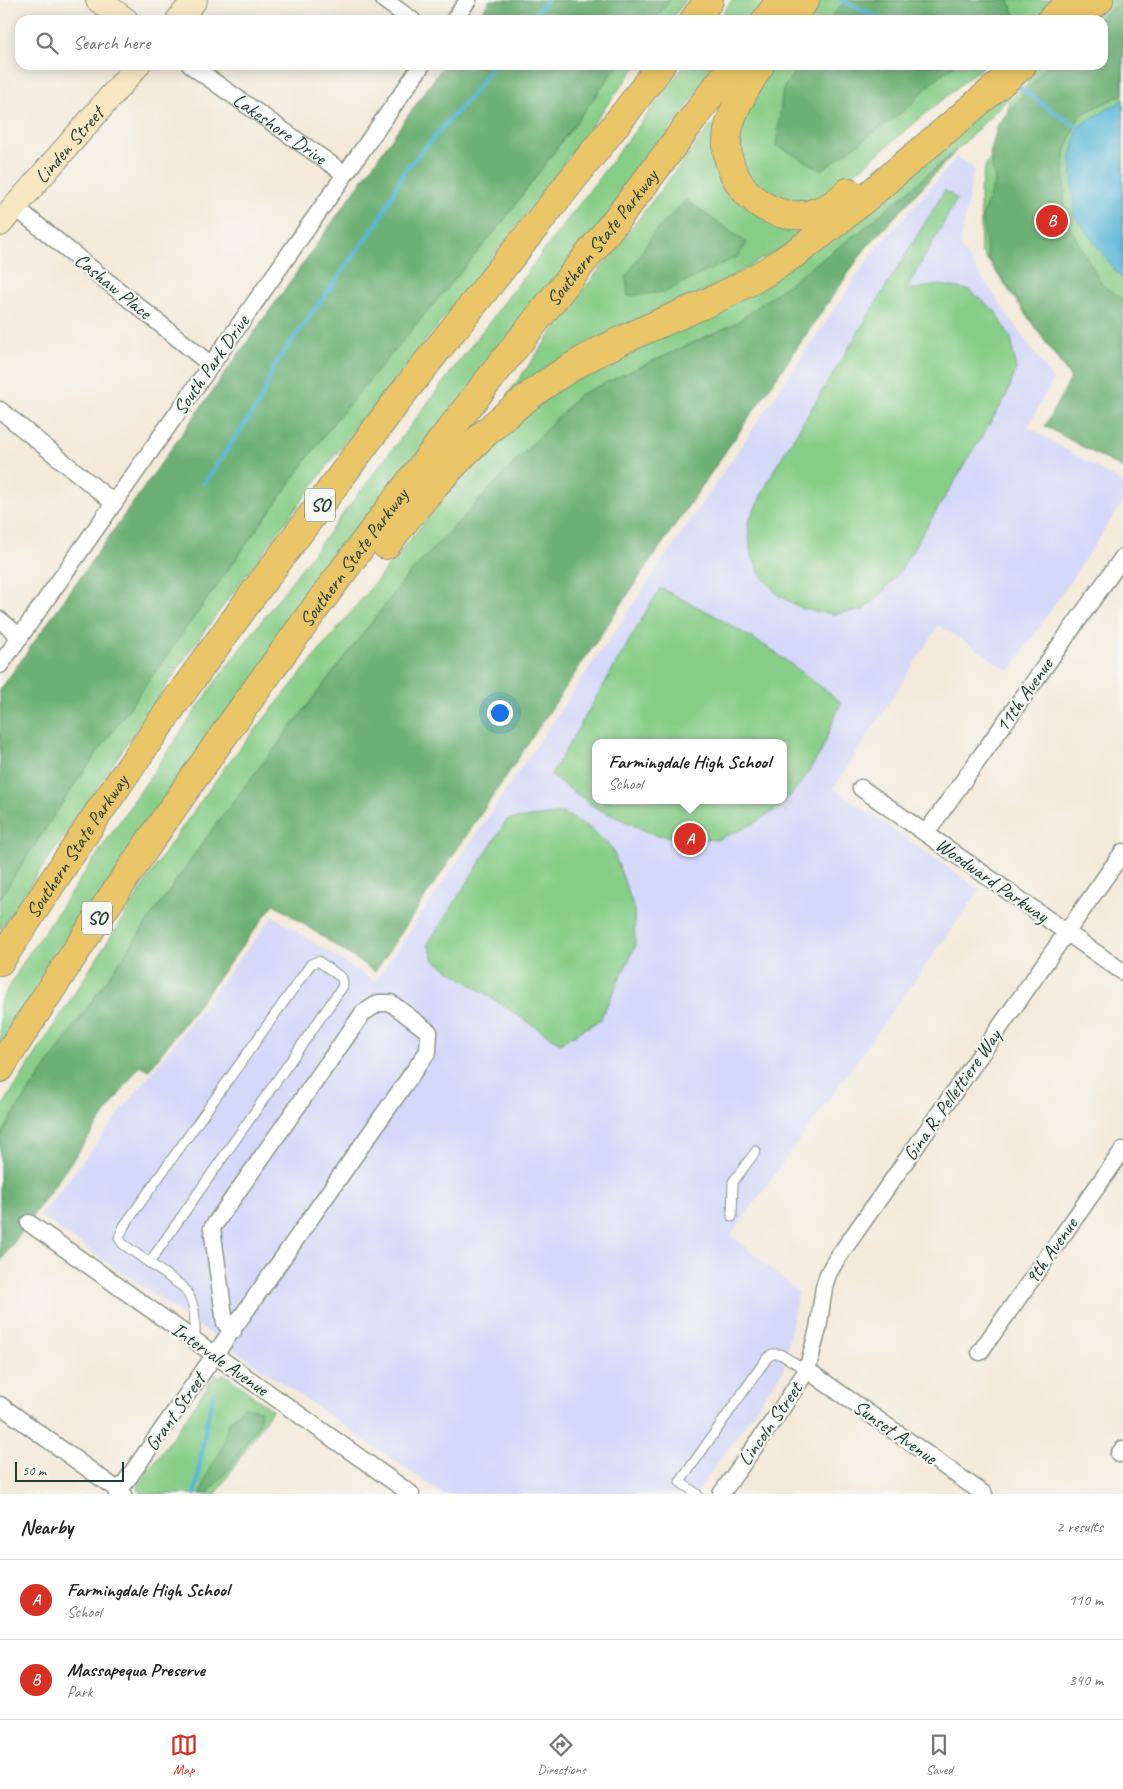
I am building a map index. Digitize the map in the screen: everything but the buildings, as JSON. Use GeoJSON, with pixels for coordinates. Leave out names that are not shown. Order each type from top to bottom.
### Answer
{"type":"FeatureCollection","features":[{"type":"Feature","properties":{"kind":"highway"},"geometry":{"type":"LineString","coordinates":[[698,15],[708,0]]}},
{"type":"Feature","properties":{"kind":"highway"},"geometry":{"type":"LineString","coordinates":[[770,15],[781,0]]}},
{"type":"Feature","properties":{"kind":"highway"},"geometry":{"type":"LineString","coordinates":[[794,15],[805,0]]}},
{"type":"Feature","properties":{"kind":"highway"},"geometry":{"type":"LineString","coordinates":[[1056,15],[1072,0]]}},
{"type":"Feature","properties":{"kind":"highway"},"geometry":{"type":"LineString","coordinates":[[1081,15],[1099,0]]}},
{"type":"Feature","properties":{"kind":"highway","name":"Southern State Parkway"},"geometry":{"type":"LineString","coordinates":[[0,961],[95,817],[178,698],[263,582],[403,394],[657,70]]}},
{"type":"Feature","properties":{"kind":"highway","name":"Southern State Parkway"},"geometry":{"type":"LineString","coordinates":[[0,1068],[70,959],[198,770],[279,658],[445,435],[648,179],[729,70]]}},
{"type":"Feature","properties":{"kind":"highway"},"geometry":{"type":"LineString","coordinates":[[757,70],[738,102],[728,126],[726,150],[728,161],[732,172],[743,190],[760,204],[783,214],[800,215],[819,212],[841,199],[992,70]]}},
{"type":"Feature","properties":{"kind":"highway"},"geometry":{"type":"LineString","coordinates":[[198,770],[313,644],[422,500],[460,458],[502,419],[534,392],[588,357],[715,300],[774,268],[853,208],[1016,70]]}},
{"type":"Feature","properties":{"kind":"street"},"geometry":{"type":"LineString","coordinates":[[98,0],[119,15]]}},
{"type":"Feature","properties":{"kind":"street"},"geometry":{"type":"LineString","coordinates":[[182,15],[195,0]]}},
{"type":"Feature","properties":{"kind":"street"},"geometry":{"type":"LineString","coordinates":[[384,0],[405,15]]}},
{"type":"Feature","properties":{"kind":"street"},"geometry":{"type":"LineString","coordinates":[[458,15],[468,0]]}},
{"type":"Feature","properties":{"kind":"street","name":"Linden Street"},"geometry":{"type":"LineString","coordinates":[[8,215],[134,70]]}},
{"type":"Feature","properties":{"kind":"street","name":"Lakeshore Drive"},"geometry":{"type":"LineString","coordinates":[[197,70],[346,174]]}},
{"type":"Feature","properties":{"kind":"street","name":"South Park Drive"},"geometry":{"type":"LineString","coordinates":[[0,665],[419,70]]}},
{"type":"Feature","properties":{"kind":"street","name":"Cashaw Place"},"geometry":{"type":"LineString","coordinates":[[8,215],[211,365]]}},
{"type":"Feature","properties":{"kind":"street"},"geometry":{"type":"LineString","coordinates":[[0,410],[114,503]]}},
{"type":"Feature","properties":{"kind":"street","name":"11th Avenue"},"geometry":{"type":"LineString","coordinates":[[926,833],[1123,557]]}},
{"type":"Feature","properties":{"kind":"street"},"geometry":{"type":"LineString","coordinates":[[0,620],[20,637]]}},
{"type":"Feature","properties":{"kind":"street","name":"Woodward Parkway"},"geometry":{"type":"LineString","coordinates":[[860,788],[1123,972]]}},
{"type":"Feature","properties":{"kind":"street","name":"Gina R. Pellettiere Way"},"geometry":{"type":"LineString","coordinates":[[812,1351],[818,1329],[824,1287],[828,1274],[836,1260],[1123,852]]}},
{"type":"Feature","properties":{"kind":"street","name":"Grant Street"},"geometry":{"type":"LineString","coordinates":[[120,1493],[215,1356],[233,1331],[428,1051],[429,1032],[391,1004],[379,1003],[362,1013],[212,1228],[225,1323],[233,1331]]}},
{"type":"Feature","properties":{"kind":"street","name":"9th Avenue"},"geometry":{"type":"LineString","coordinates":[[980,1352],[1123,1150]]}},
{"type":"Feature","properties":{"kind":"street","name":"Intervale Avenue"},"geometry":{"type":"LineString","coordinates":[[29,1223],[411,1494]]}},
{"type":"Feature","properties":{"kind":"street","name":"Lincoln Street"},"geometry":{"type":"LineString","coordinates":[[721,1494],[807,1370],[812,1351]]}},
{"type":"Feature","properties":{"kind":"street","name":"Sunset Avenue"},"geometry":{"type":"LineString","coordinates":[[807,1370],[984,1494]]}},
{"type":"Feature","properties":{"kind":"street"},"geometry":{"type":"LineString","coordinates":[[0,1405],[120,1493]]}},
{"type":"Feature","properties":{"kind":"lane"},"geometry":{"type":"LineString","coordinates":[[149,1263],[343,986],[342,978],[318,961],[311,964],[124,1226],[119,1238],[123,1244],[149,1263],[183,1287],[190,1296],[195,1315],[196,1342]]}},
{"type":"Feature","properties":{"kind":"lane"},"geometry":{"type":"LineString","coordinates":[[732,1217],[734,1182],[756,1151]]}},
{"type":"Feature","properties":{"kind":"lane"},"geometry":{"type":"LineString","coordinates":[[697,1494],[680,1482],[767,1358],[772,1354],[780,1354],[807,1370]]}},
{"type":"Feature","properties":{"kind":"shaded area"},"geometry":{"type":"Polygon","coordinates":[[[957,157],[974,168],[960,246],[1053,380],[1028,427],[1123,483],[1123,502],[1010,671],[939,625],[834,788],[980,890],[731,1235],[798,1292],[783,1370],[696,1494],[443,1494],[40,1216],[273,916],[375,982],[875,250],[957,157]]]}},
{"type":"Feature","properties":{"kind":"green space"},"geometry":{"type":"Polygon","coordinates":[[[490,0],[670,0],[658,15],[480,15],[490,0]]]}},
{"type":"Feature","properties":{"kind":"green space"},"geometry":{"type":"Polygon","coordinates":[[[670,0],[686,0],[675,15],[658,15],[670,0]]]}},
{"type":"Feature","properties":{"kind":"green space"},"geometry":{"type":"Polygon","coordinates":[[[732,0],[766,0],[755,15],[722,15],[732,0]]]}},
{"type":"Feature","properties":{"kind":"green space"},"geometry":{"type":"Polygon","coordinates":[[[815,0],[1123,0],[1123,437],[1087,401],[981,251],[980,190],[986,164],[1003,141],[1009,102],[1029,83],[1026,81],[956,151],[863,229],[736,323],[579,395],[408,576],[216,824],[16,1110],[0,1138],[0,1110],[165,852],[225,767],[443,499],[515,422],[575,377],[740,300],[996,70],[1108,70],[1108,15],[807,15],[806,13],[815,0]]]}},
{"type":"Feature","properties":{"kind":"green space"},"geometry":{"type":"Polygon","coordinates":[[[846,0],[1009,0],[1015,15],[832,15],[846,0]]]}},
{"type":"Feature","properties":{"kind":"green space"},"geometry":{"type":"Polygon","coordinates":[[[1123,1],[1123,94],[1080,115],[1065,152],[1064,217],[1103,286],[1123,299],[1123,469],[1045,426],[1071,378],[988,258],[982,217],[995,181],[990,154],[998,124],[1044,70],[1108,70],[1108,15],[1103,15],[1123,1]]]}},
{"type":"Feature","properties":{"kind":"green space"},"geometry":{"type":"Polygon","coordinates":[[[440,70],[614,70],[501,224],[333,423],[72,788],[0,898],[0,690],[440,70]]]}},
{"type":"Feature","properties":{"kind":"green space"},"geometry":{"type":"Polygon","coordinates":[[[614,70],[633,70],[507,239],[347,440],[194,645],[0,930],[0,898],[72,788],[333,423],[501,224],[614,70]]]}},
{"type":"Feature","properties":{"kind":"green space"},"geometry":{"type":"Polygon","coordinates":[[[681,70],[713,70],[0,1055],[0,1002],[26,958],[218,678],[681,70]]]}},
{"type":"Feature","properties":{"kind":"green space"},"geometry":{"type":"Polygon","coordinates":[[[770,70],[978,70],[826,197],[793,204],[765,196],[744,176],[735,140],[747,108],[770,70]]]}},
{"type":"Feature","properties":{"kind":"green space"},"geometry":{"type":"Polygon","coordinates":[[[795,70],[948,70],[905,110],[822,170],[776,145],[783,89],[795,70]]]}},
{"type":"Feature","properties":{"kind":"green space"},"geometry":{"type":"Polygon","coordinates":[[[711,125],[720,126],[726,182],[810,221],[807,234],[512,399],[508,394],[572,305],[711,125]]]}},
{"type":"Feature","properties":{"kind":"green space"},"geometry":{"type":"Polygon","coordinates":[[[956,151],[865,249],[651,560],[375,972],[274,904],[149,1070],[140,1065],[0,1262],[0,1138],[16,1110],[216,824],[408,575],[579,395],[736,323],[863,229],[956,151]]]}},
{"type":"Feature","properties":{"kind":"green space"},"geometry":{"type":"Polygon","coordinates":[[[945,190],[957,199],[906,290],[941,285],[969,290],[995,311],[1011,338],[1016,370],[1006,397],[899,572],[881,594],[863,610],[833,614],[803,609],[778,595],[759,573],[750,549],[748,522],[774,470],[945,190]]]}},
{"type":"Feature","properties":{"kind":"green space"},"geometry":{"type":"Polygon","coordinates":[[[686,200],[747,243],[738,256],[665,292],[628,296],[626,277],[653,234],[686,200]]]}},
{"type":"Feature","properties":{"kind":"green space"},"geometry":{"type":"Polygon","coordinates":[[[660,588],[710,613],[772,650],[841,702],[821,752],[801,783],[787,799],[787,739],[592,739],[592,804],[783,804],[749,826],[716,840],[655,835],[596,808],[551,775],[660,588]]]}},
{"type":"Feature","properties":{"kind":"green space"},"geometry":{"type":"Polygon","coordinates":[[[563,813],[590,828],[612,848],[634,908],[635,947],[600,1020],[560,1043],[434,960],[428,944],[507,820],[563,813]]]}},
{"type":"Feature","properties":{"kind":"green space"},"geometry":{"type":"Polygon","coordinates":[[[216,1374],[218,1377],[224,1374],[272,1410],[216,1494],[142,1494],[138,1489],[139,1485],[216,1374]]]}},
{"type":"Feature","properties":{"kind":"green space"},"geometry":{"type":"Polygon","coordinates":[[[243,1407],[261,1410],[259,1423],[231,1467],[207,1494],[202,1494],[208,1473],[221,1451],[228,1423],[243,1407]]]}},
{"type":"Feature","properties":{"kind":"water"},"geometry":{"type":"Polygon","coordinates":[[[1123,100],[1123,278],[1074,215],[1071,156],[1079,126],[1123,100]]]}},
{"type":"Feature","properties":{"kind":"waterway"},"geometry":{"type":"LineString","coordinates":[[532,15],[544,5],[546,0]]}},
{"type":"Feature","properties":{"kind":"waterway"},"geometry":{"type":"LineString","coordinates":[[841,0],[873,15]]}},
{"type":"Feature","properties":{"kind":"waterway"},"geometry":{"type":"LineString","coordinates":[[204,484],[260,402],[275,364],[379,221],[405,170],[476,90],[490,70]]}},
{"type":"Feature","properties":{"kind":"waterway"},"geometry":{"type":"LineString","coordinates":[[1017,86],[1082,129]]}},
{"type":"Feature","properties":{"kind":"waterway"},"geometry":{"type":"LineString","coordinates":[[195,1494],[207,1420],[214,1393]]}},
{"type":"Feature","properties":{"kind":"place","name":"Massapequa Preserve"},"geometry":{"type":"Point","coordinates":[1052,221]}},
{"type":"Feature","properties":{"kind":"place","name":"Farmingdale High School"},"geometry":{"type":"Point","coordinates":[690,839]}}]}
